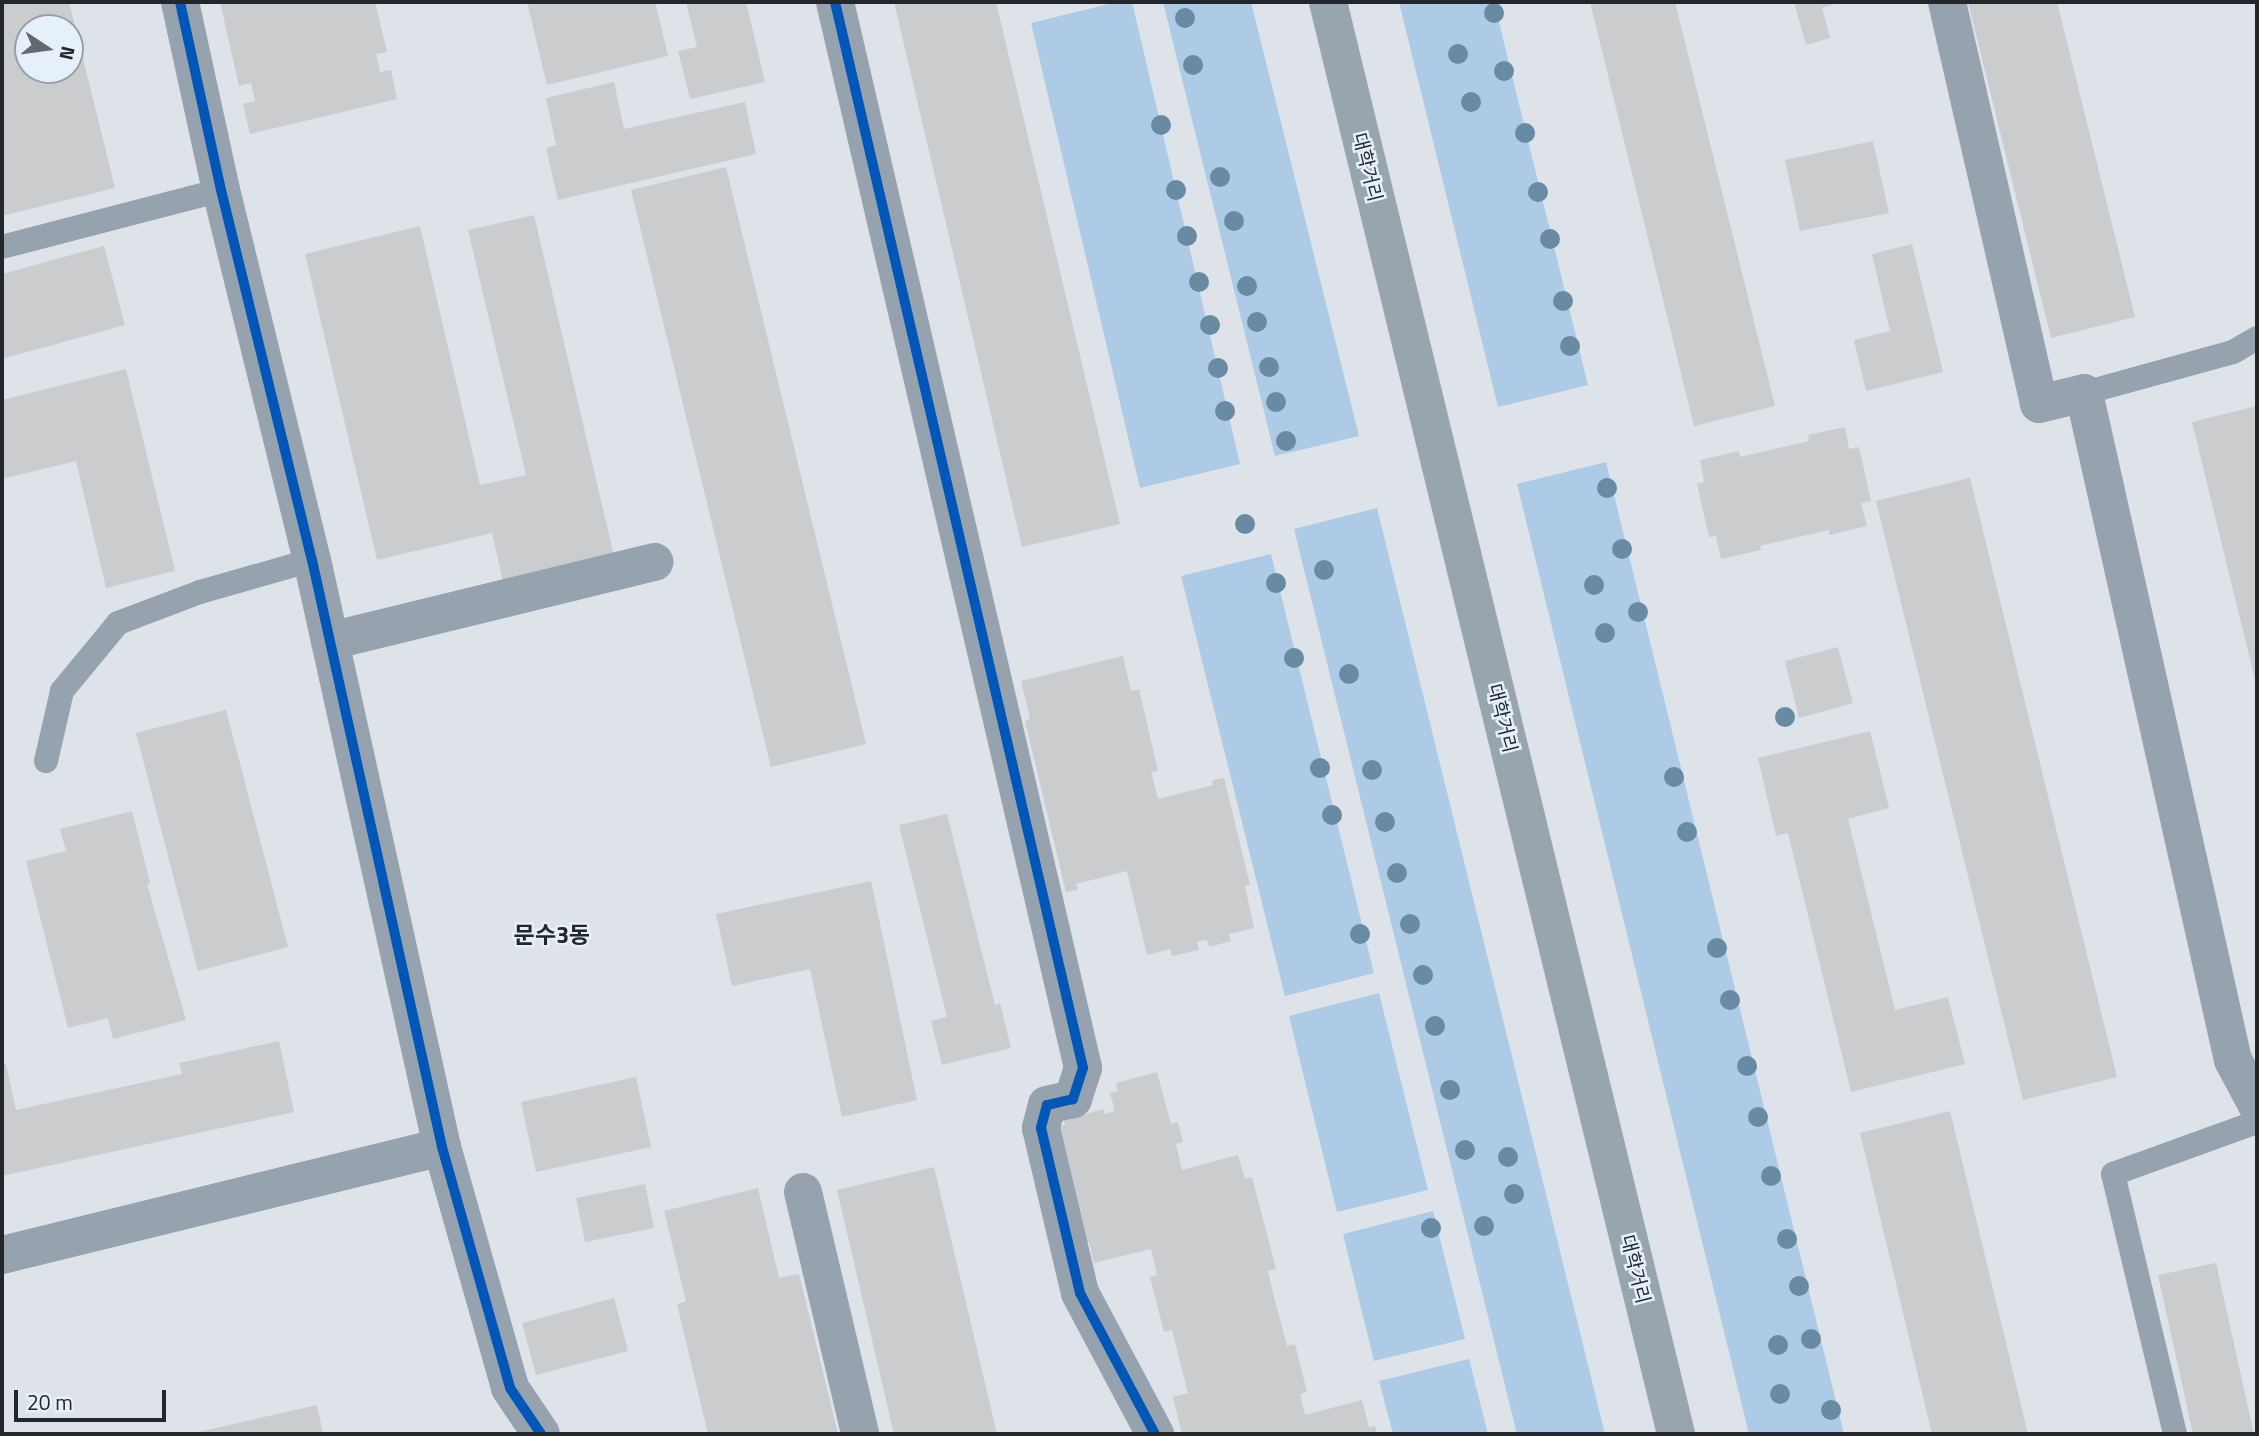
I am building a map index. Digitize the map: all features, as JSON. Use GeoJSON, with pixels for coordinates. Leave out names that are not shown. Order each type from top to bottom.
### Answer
{"type":"FeatureCollection","features":[{"type":"Feature","properties":{"kind":"main road","name":"대학거리"},"geometry":{"type":"LineString","coordinates":[[1328,2],[1676,1434]]}},
{"type":"Feature","properties":{"kind":"street"},"geometry":{"type":"LineString","coordinates":[[180,2],[221,190],[312,560],[442,1147],[510,1388],[541,1434]]}},
{"type":"Feature","properties":{"kind":"street"},"geometry":{"type":"LineString","coordinates":[[835,2],[1083,1068],[1073,1099],[1047,1105],[1041,1128],[1080,1293],[1156,1434]]}},
{"type":"Feature","properties":{"kind":"street"},"geometry":{"type":"LineString","coordinates":[[1947,2],[2039,404],[2084,393],[2233,1060],[2257,1105]]}},
{"type":"Feature","properties":{"kind":"street"},"geometry":{"type":"LineString","coordinates":[[330,641],[655,562]]}},
{"type":"Feature","properties":{"kind":"street"},"geometry":{"type":"LineString","coordinates":[[2,1255],[442,1147]]}},
{"type":"Feature","properties":{"kind":"street"},"geometry":{"type":"LineString","coordinates":[[803,1192],[860,1434]]}},
{"type":"Feature","properties":{"kind":"lane"},"geometry":{"type":"LineString","coordinates":[[2,247],[221,190]]}},
{"type":"Feature","properties":{"kind":"lane"},"geometry":{"type":"LineString","coordinates":[[2084,393],[2233,352],[2257,338]]}},
{"type":"Feature","properties":{"kind":"lane"},"geometry":{"type":"LineString","coordinates":[[46,761],[62,691],[118,623],[200,592],[312,560]]}},
{"type":"Feature","properties":{"kind":"lane"},"geometry":{"type":"LineString","coordinates":[[2175,1434],[2113,1174],[2257,1122]]}},
{"type":"Feature","properties":{"kind":"shaded area"},"geometry":{"type":"Polygon","coordinates":[[[1117,2],[1132,2],[1240,464],[1140,488],[1031,23],[1117,2]]]}},
{"type":"Feature","properties":{"kind":"shaded area"},"geometry":{"type":"Polygon","coordinates":[[[1163,2],[1251,2],[1359,436],[1275,456],[1163,2]]]}},
{"type":"Feature","properties":{"kind":"shaded area"},"geometry":{"type":"Polygon","coordinates":[[[1399,2],[1494,2],[1588,385],[1498,407],[1399,2]]]}},
{"type":"Feature","properties":{"kind":"shaded area"},"geometry":{"type":"Polygon","coordinates":[[[1606,462],[1844,1434],[1749,1434],[1517,484],[1606,462]]]}},
{"type":"Feature","properties":{"kind":"shaded area"},"geometry":{"type":"Polygon","coordinates":[[[1377,508],[1605,1434],[1517,1434],[1294,529],[1377,508]]]}},
{"type":"Feature","properties":{"kind":"shaded area"},"geometry":{"type":"Polygon","coordinates":[[[1271,554],[1374,973],[1285,996],[1181,576],[1271,554]]]}},
{"type":"Feature","properties":{"kind":"shaded area"},"geometry":{"type":"Polygon","coordinates":[[[1379,993],[1428,1190],[1337,1212],[1289,1016],[1379,993]]]}},
{"type":"Feature","properties":{"kind":"shaded area"},"geometry":{"type":"Polygon","coordinates":[[[1433,1211],[1465,1339],[1374,1361],[1343,1234],[1433,1211]]]}},
{"type":"Feature","properties":{"kind":"shaded area"},"geometry":{"type":"Polygon","coordinates":[[[1469,1359],[1488,1434],[1393,1434],[1379,1381],[1469,1359]]]}},
{"type":"Feature","properties":{"kind":"building"},"geometry":{"type":"Polygon","coordinates":[[[2,2],[69,2],[72,14],[14,14],[14,84],[84,84],[84,63],[115,188],[2,216],[2,2]]]}},
{"type":"Feature","properties":{"kind":"building"},"geometry":{"type":"Polygon","coordinates":[[[220,2],[375,2],[387,52],[376,54],[380,72],[391,70],[397,99],[250,134],[243,104],[255,101],[251,83],[239,86],[220,2]]]}},
{"type":"Feature","properties":{"kind":"building"},"geometry":{"type":"Polygon","coordinates":[[[527,2],[655,2],[668,56],[547,85],[527,2]]]}},
{"type":"Feature","properties":{"kind":"building"},"geometry":{"type":"Polygon","coordinates":[[[686,2],[746,2],[765,82],[690,99],[678,51],[697,47],[686,2]]]}},
{"type":"Feature","properties":{"kind":"building"},"geometry":{"type":"Polygon","coordinates":[[[894,2],[996,2],[1120,524],[1022,547],[894,2]]]}},
{"type":"Feature","properties":{"kind":"building"},"geometry":{"type":"Polygon","coordinates":[[[1590,2],[1675,2],[1775,406],[1694,426],[1590,2]]]}},
{"type":"Feature","properties":{"kind":"building"},"geometry":{"type":"Polygon","coordinates":[[[1794,2],[1840,2],[1822,8],[1830,38],[1806,45],[1794,2]]]}},
{"type":"Feature","properties":{"kind":"building"},"geometry":{"type":"Polygon","coordinates":[[[1968,2],[2057,2],[2135,317],[2051,338],[1968,2]]]}},
{"type":"Feature","properties":{"kind":"building"},"geometry":{"type":"Polygon","coordinates":[[[614,82],[624,129],[745,102],[756,154],[558,200],[546,148],[556,145],[546,98],[614,82]]]}},
{"type":"Feature","properties":{"kind":"building"},"geometry":{"type":"Polygon","coordinates":[[[1873,141],[1889,213],[1800,231],[1785,160],[1873,141]]]}},
{"type":"Feature","properties":{"kind":"building"},"geometry":{"type":"Polygon","coordinates":[[[726,167],[866,744],[771,767],[631,190],[726,167]]]}},
{"type":"Feature","properties":{"kind":"building"},"geometry":{"type":"Polygon","coordinates":[[[534,215],[615,560],[504,586],[492,533],[377,560],[305,254],[420,226],[480,485],[526,475],[468,230],[534,215]]]}},
{"type":"Feature","properties":{"kind":"building"},"geometry":{"type":"Polygon","coordinates":[[[1912,244],[1943,372],[1866,391],[1854,340],[1890,331],[1872,254],[1912,244]]]}},
{"type":"Feature","properties":{"kind":"building"},"geometry":{"type":"Polygon","coordinates":[[[104,246],[125,325],[2,359],[2,274],[104,246]]]}},
{"type":"Feature","properties":{"kind":"building"},"geometry":{"type":"Polygon","coordinates":[[[126,369],[175,571],[106,588],[76,461],[2,479],[2,400],[126,369]]]}},
{"type":"Feature","properties":{"kind":"building"},"geometry":{"type":"Polygon","coordinates":[[[2257,406],[2257,684],[2256,684],[2192,422],[2257,406]]]}},
{"type":"Feature","properties":{"kind":"building"},"geometry":{"type":"Polygon","coordinates":[[[1845,427],[1849,449],[1859,447],[1871,501],[1861,503],[1867,526],[1829,535],[1829,530],[1760,546],[1761,550],[1721,559],[1716,536],[1709,537],[1697,484],[1704,482],[1700,460],[1739,451],[1740,457],[1809,441],[1808,435],[1845,427]]]}},
{"type":"Feature","properties":{"kind":"building"},"geometry":{"type":"Polygon","coordinates":[[[1970,478],[2117,1077],[2023,1100],[1876,501],[1970,478]]]}},
{"type":"Feature","properties":{"kind":"building"},"geometry":{"type":"Polygon","coordinates":[[[1838,647],[1853,703],[1799,718],[1785,661],[1838,647]]]}},
{"type":"Feature","properties":{"kind":"building"},"geometry":{"type":"Polygon","coordinates":[[[1123,656],[1131,691],[1139,689],[1158,771],[1151,772],[1158,799],[1213,785],[1212,780],[1224,778],[1250,885],[1245,886],[1254,928],[1229,934],[1231,941],[1209,947],[1207,940],[1197,942],[1199,950],[1172,956],[1170,949],[1147,955],[1127,871],[1076,884],[1078,890],[1066,892],[1025,721],[1030,719],[1021,681],[1123,656]]]}},
{"type":"Feature","properties":{"kind":"building"},"geometry":{"type":"Polygon","coordinates":[[[226,710],[288,947],[198,971],[136,733],[226,710]]]}},
{"type":"Feature","properties":{"kind":"building"},"geometry":{"type":"Polygon","coordinates":[[[1870,731],[1889,808],[1848,819],[1895,1010],[1948,997],[1965,1064],[1851,1092],[1788,833],[1776,836],[1758,758],[1870,731]]]}},
{"type":"Feature","properties":{"kind":"building"},"geometry":{"type":"Polygon","coordinates":[[[132,811],[150,883],[147,884],[186,1020],[113,1039],[108,1018],[68,1028],[26,861],[66,851],[60,829],[132,811]]]}},
{"type":"Feature","properties":{"kind":"building"},"geometry":{"type":"Polygon","coordinates":[[[947,814],[995,1005],[1000,1003],[1011,1048],[942,1065],[931,1021],[947,1017],[899,825],[947,814]]]}},
{"type":"Feature","properties":{"kind":"building"},"geometry":{"type":"Polygon","coordinates":[[[871,881],[917,1100],[842,1117],[810,969],[732,986],[716,914],[871,881]]]}},
{"type":"Feature","properties":{"kind":"building"},"geometry":{"type":"Polygon","coordinates":[[[279,1041],[294,1112],[2,1176],[2,1064],[6,1064],[16,1110],[182,1074],[179,1063],[279,1041]]]}},
{"type":"Feature","properties":{"kind":"building"},"geometry":{"type":"Polygon","coordinates":[[[1157,1072],[1171,1124],[1178,1122],[1183,1142],[1176,1144],[1182,1170],[1238,1155],[1245,1179],[1252,1177],[1276,1269],[1268,1271],[1274,1297],[1287,1346],[1295,1344],[1307,1392],[1300,1394],[1305,1415],[1362,1400],[1369,1427],[1375,1426],[1377,1434],[1182,1434],[1173,1397],[1188,1393],[1172,1330],[1164,1332],[1150,1277],[1157,1275],[1151,1249],[1094,1263],[1089,1242],[1083,1243],[1059,1126],[1065,1125],[1064,1120],[1104,1109],[1104,1114],[1115,1111],[1110,1093],[1118,1091],[1116,1083],[1157,1072]]]}},
{"type":"Feature","properties":{"kind":"building"},"geometry":{"type":"Polygon","coordinates":[[[636,1077],[651,1147],[536,1172],[521,1102],[636,1077]]]}},
{"type":"Feature","properties":{"kind":"building"},"geometry":{"type":"Polygon","coordinates":[[[1950,1111],[2028,1434],[1932,1434],[1860,1133],[1950,1111]]]}},
{"type":"Feature","properties":{"kind":"building"},"geometry":{"type":"Polygon","coordinates":[[[934,1167],[997,1434],[894,1434],[837,1190],[934,1167]]]}},
{"type":"Feature","properties":{"kind":"building"},"geometry":{"type":"Polygon","coordinates":[[[645,1184],[654,1228],[585,1242],[576,1198],[645,1184]]]}},
{"type":"Feature","properties":{"kind":"building"},"geometry":{"type":"Polygon","coordinates":[[[758,1188],[779,1278],[799,1274],[838,1434],[708,1434],[677,1304],[686,1301],[664,1211],[758,1188]]]}},
{"type":"Feature","properties":{"kind":"building"},"geometry":{"type":"Polygon","coordinates":[[[2216,1263],[2254,1434],[2193,1434],[2158,1275],[2216,1263]]]}},
{"type":"Feature","properties":{"kind":"building"},"geometry":{"type":"Polygon","coordinates":[[[614,1298],[628,1351],[536,1375],[522,1323],[614,1298]]]}},
{"type":"Feature","properties":{"kind":"building"},"geometry":{"type":"Polygon","coordinates":[[[317,1405],[323,1434],[194,1434],[194,1433],[317,1405]]]}},
{"type":"Feature","properties":{"kind":"cycle path"},"geometry":{"type":"LineString","coordinates":[[180,2],[221,190],[312,560],[442,1147],[510,1388],[541,1434]]}},
{"type":"Feature","properties":{"kind":"cycle path"},"geometry":{"type":"LineString","coordinates":[[835,2],[1083,1068],[1073,1099],[1047,1105],[1041,1128],[1080,1293],[1155,1434]]}},
{"type":"Feature","properties":{"kind":"district","name":"문수3동"},"geometry":{"type":"Point","coordinates":[552,935]}}]}
